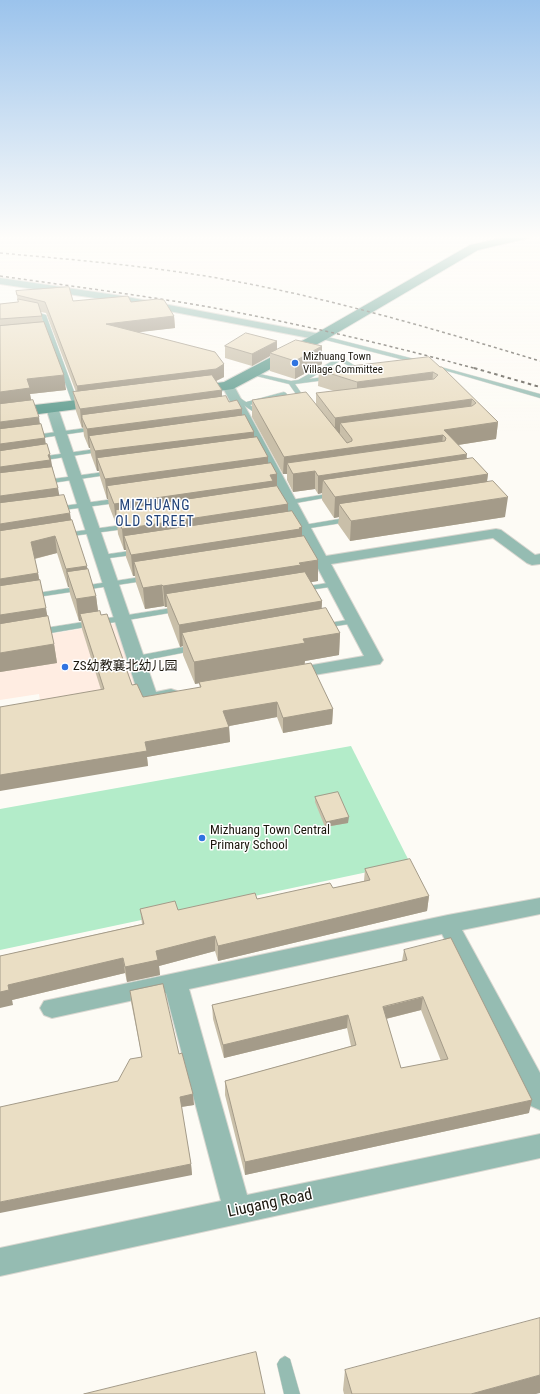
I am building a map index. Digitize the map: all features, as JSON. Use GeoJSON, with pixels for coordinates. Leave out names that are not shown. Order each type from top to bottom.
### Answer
{"type":"FeatureCollection","features":[{"type":"Feature","properties":{"kind":"main road"},"geometry":{"type":"LineString","coordinates":[[175,393],[230,391],[251,374],[320,337],[382,301]]}},
{"type":"Feature","properties":{"kind":"main road"},"geometry":{"type":"LineString","coordinates":[[0,414],[114,400]]}},
{"type":"Feature","properties":{"kind":"street"},"geometry":{"type":"LineString","coordinates":[[133,301],[320,337]]}},
{"type":"Feature","properties":{"kind":"street"},"geometry":{"type":"LineString","coordinates":[[230,391],[240,408],[247,430],[260,454],[277,478],[304,527],[316,555],[334,584],[374,660],[274,677]]}},
{"type":"Feature","properties":{"kind":"street"},"geometry":{"type":"LineString","coordinates":[[52,408],[149,699],[188,692]]}},
{"type":"Feature","properties":{"kind":"street"},"geometry":{"type":"LineString","coordinates":[[316,555],[496,533],[532,560],[540,559]]}},
{"type":"Feature","properties":{"kind":"street"},"geometry":{"type":"LineString","coordinates":[[52,1008],[448,924],[540,906]]}},
{"type":"Feature","properties":{"kind":"street"},"geometry":{"type":"LineString","coordinates":[[448,924],[540,1098]]}},
{"type":"Feature","properties":{"kind":"street"},"geometry":{"type":"LineString","coordinates":[[175,982],[238,1211]]}},
{"type":"Feature","properties":{"kind":"street","name":"Liugang Road"},"geometry":{"type":"LineString","coordinates":[[0,1262],[540,1146]]}},
{"type":"Feature","properties":{"kind":"lane"},"geometry":{"type":"LineString","coordinates":[[22,310],[43,315],[76,405]]}},
{"type":"Feature","properties":{"kind":"lane"},"geometry":{"type":"LineString","coordinates":[[42,333],[49,333]]}},
{"type":"Feature","properties":{"kind":"lane"},"geometry":{"type":"LineString","coordinates":[[320,337],[454,371],[540,396]]}},
{"type":"Feature","properties":{"kind":"lane"},"geometry":{"type":"LineString","coordinates":[[298,382],[340,359],[366,374],[358,375]]}},
{"type":"Feature","properties":{"kind":"lane"},"geometry":{"type":"LineString","coordinates":[[251,374],[291,383],[336,378]]}},
{"type":"Feature","properties":{"kind":"lane"},"geometry":{"type":"LineString","coordinates":[[291,383],[308,407]]}},
{"type":"Feature","properties":{"kind":"lane"},"geometry":{"type":"LineString","coordinates":[[240,408],[284,394],[292,406],[284,407]]}},
{"type":"Feature","properties":{"kind":"lane"},"geometry":{"type":"LineString","coordinates":[[240,408],[258,414],[271,410]]}},
{"type":"Feature","properties":{"kind":"lane"},"geometry":{"type":"LineString","coordinates":[[30,438],[100,429]]}},
{"type":"Feature","properties":{"kind":"lane"},"geometry":{"type":"LineString","coordinates":[[30,460],[113,449]]}},
{"type":"Feature","properties":{"kind":"lane"},"geometry":{"type":"LineString","coordinates":[[38,482],[122,472]]}},
{"type":"Feature","properties":{"kind":"lane"},"geometry":{"type":"LineString","coordinates":[[274,504],[344,494]]}},
{"type":"Feature","properties":{"kind":"lane"},"geometry":{"type":"LineString","coordinates":[[46,510],[130,498]]}},
{"type":"Feature","properties":{"kind":"lane"},"geometry":{"type":"LineString","coordinates":[[288,529],[358,518]]}},
{"type":"Feature","properties":{"kind":"lane"},"geometry":{"type":"LineString","coordinates":[[54,537],[140,524]]}},
{"type":"Feature","properties":{"kind":"lane"},"geometry":{"type":"LineString","coordinates":[[102,557],[148,550]]}},
{"type":"Feature","properties":{"kind":"lane"},"geometry":{"type":"LineString","coordinates":[[24,597],[156,576]]}},
{"type":"Feature","properties":{"kind":"lane"},"geometry":{"type":"LineString","coordinates":[[295,590],[334,584]]}},
{"type":"Feature","properties":{"kind":"lane"},"geometry":{"type":"LineString","coordinates":[[30,633],[185,608]]}},
{"type":"Feature","properties":{"kind":"lane"},"geometry":{"type":"LineString","coordinates":[[314,628],[353,621]]}},
{"type":"Feature","properties":{"kind":"lane"},"geometry":{"type":"LineString","coordinates":[[136,659],[206,646]]}},
{"type":"Feature","properties":{"kind":"lane"},"geometry":{"type":"LineString","coordinates":[[286,1364],[292,1394]]}},
{"type":"Feature","properties":{"kind":"shaded area","name":"ZS幼教襄北幼儿园"},"geometry":{"type":"Polygon","coordinates":[[[117,623],[138,691],[41,707],[39,694],[0,700],[0,642],[117,623]]]}},
{"type":"Feature","properties":{"kind":"green space"},"geometry":{"type":"Polygon","coordinates":[[[351,746],[410,863],[0,950],[0,809],[351,746]]]}},
{"type":"Feature","properties":{"kind":"building"},"geometry":{"type":"Polygon","coordinates":[[[28,301],[38,303],[42,316],[0,319],[0,304],[28,301]]]}},
{"type":"Feature","properties":{"kind":"building"},"geometry":{"type":"Polygon","coordinates":[[[41,301],[165,301],[174,316],[106,324],[215,352],[224,364],[216,369],[77,386],[45,302],[41,301]]]}},
{"type":"Feature","properties":{"kind":"building"},"geometry":{"type":"Polygon","coordinates":[[[44,322],[64,375],[27,379],[30,388],[0,392],[0,326],[44,322]]]}},
{"type":"Feature","properties":{"kind":"building"},"geometry":{"type":"Polygon","coordinates":[[[246,333],[277,341],[252,354],[225,346],[246,333]]]}},
{"type":"Feature","properties":{"kind":"building"},"geometry":{"type":"Polygon","coordinates":[[[296,340],[322,346],[295,361],[270,353],[296,340]]]}},
{"type":"Feature","properties":{"kind":"building"},"geometry":{"type":"Polygon","coordinates":[[[429,357],[440,367],[442,367],[498,422],[444,430],[467,454],[318,476],[315,471],[293,474],[287,463],[445,441],[446,438],[443,435],[284,457],[252,400],[306,392],[347,443],[352,441],[352,439],[340,423],[472,406],[476,403],[472,399],[335,418],[316,393],[434,379],[438,375],[433,372],[357,382],[319,370],[429,357]]]}},
{"type":"Feature","properties":{"kind":"building"},"geometry":{"type":"Polygon","coordinates":[[[212,375],[222,390],[80,409],[73,392],[212,375]]]}},
{"type":"Feature","properties":{"kind":"building"},"geometry":{"type":"Polygon","coordinates":[[[226,396],[229,402],[237,400],[242,409],[87,429],[82,418],[82,415],[226,396]]]}},
{"type":"Feature","properties":{"kind":"building"},"geometry":{"type":"Polygon","coordinates":[[[33,400],[39,417],[0,422],[0,404],[33,400]]]}},
{"type":"Feature","properties":{"kind":"building"},"geometry":{"type":"Polygon","coordinates":[[[245,415],[254,432],[95,451],[89,436],[245,415]]]}},
{"type":"Feature","properties":{"kind":"building"},"geometry":{"type":"Polygon","coordinates":[[[41,424],[45,438],[0,444],[0,429],[41,424]]]}},
{"type":"Feature","properties":{"kind":"building"},"geometry":{"type":"Polygon","coordinates":[[[257,437],[268,457],[105,479],[97,458],[257,437]]]}},
{"type":"Feature","properties":{"kind":"building"},"geometry":{"type":"Polygon","coordinates":[[[47,444],[50,460],[0,467],[0,451],[47,444]]]}},
{"type":"Feature","properties":{"kind":"building"},"geometry":{"type":"Polygon","coordinates":[[[473,458],[488,474],[335,497],[323,480],[473,458]]]}},
{"type":"Feature","properties":{"kind":"building"},"geometry":{"type":"Polygon","coordinates":[[[271,463],[277,474],[270,475],[273,481],[114,504],[107,486],[271,463]]]}},
{"type":"Feature","properties":{"kind":"building"},"geometry":{"type":"Polygon","coordinates":[[[52,467],[58,488],[0,496],[0,473],[52,467]]]}},
{"type":"Feature","properties":{"kind":"building"},"geometry":{"type":"Polygon","coordinates":[[[493,481],[508,497],[351,521],[339,504],[493,481]]]}},
{"type":"Feature","properties":{"kind":"building"},"geometry":{"type":"Polygon","coordinates":[[[277,486],[288,504],[122,529],[116,514],[116,510],[277,486]]]}},
{"type":"Feature","properties":{"kind":"building"},"geometry":{"type":"Polygon","coordinates":[[[64,495],[70,513],[0,524],[0,503],[64,495]]]}},
{"type":"Feature","properties":{"kind":"building"},"geometry":{"type":"Polygon","coordinates":[[[292,511],[302,527],[299,528],[300,529],[131,555],[124,536],[292,511]]]}},
{"type":"Feature","properties":{"kind":"building"},"geometry":{"type":"Polygon","coordinates":[[[72,520],[87,566],[66,569],[55,536],[31,542],[38,573],[0,579],[0,531],[72,520]]]}},
{"type":"Feature","properties":{"kind":"building"},"geometry":{"type":"Polygon","coordinates":[[[304,536],[318,560],[299,563],[301,565],[143,588],[134,562],[304,536]]]}},
{"type":"Feature","properties":{"kind":"building"},"geometry":{"type":"Polygon","coordinates":[[[88,569],[96,596],[76,599],[67,572],[88,569]]]}},
{"type":"Feature","properties":{"kind":"building"},"geometry":{"type":"Polygon","coordinates":[[[305,572],[322,601],[179,625],[166,594],[305,572]]]}},
{"type":"Feature","properties":{"kind":"building"},"geometry":{"type":"Polygon","coordinates":[[[40,580],[46,608],[0,615],[0,586],[40,580]]]}},
{"type":"Feature","properties":{"kind":"building"},"geometry":{"type":"Polygon","coordinates":[[[326,608],[340,633],[303,639],[305,643],[194,662],[182,633],[326,608]]]}},
{"type":"Feature","properties":{"kind":"building"},"geometry":{"type":"Polygon","coordinates":[[[100,611],[101,615],[107,614],[132,685],[137,684],[143,697],[201,687],[199,682],[311,663],[333,709],[283,718],[277,702],[223,711],[229,727],[145,742],[147,751],[0,775],[0,707],[104,689],[80,614],[100,611]]]}},
{"type":"Feature","properties":{"kind":"building"},"geometry":{"type":"Polygon","coordinates":[[[48,616],[54,644],[0,653],[0,624],[48,616]]]}},
{"type":"Feature","properties":{"kind":"building"},"geometry":{"type":"Polygon","coordinates":[[[338,792],[349,817],[326,822],[315,797],[338,792]]]}},
{"type":"Feature","properties":{"kind":"building"},"geometry":{"type":"Polygon","coordinates":[[[410,859],[429,896],[218,946],[215,936],[156,951],[158,960],[125,967],[123,958],[8,985],[9,990],[0,992],[0,956],[144,924],[140,909],[175,901],[178,910],[255,893],[257,899],[330,883],[333,888],[370,880],[365,869],[410,859]]]}},
{"type":"Feature","properties":{"kind":"building"},"geometry":{"type":"Polygon","coordinates":[[[451,938],[532,1100],[245,1162],[225,1081],[356,1045],[348,1015],[223,1045],[212,1005],[407,960],[404,950],[451,938]],[[423,997],[383,1007],[401,1068],[448,1059],[423,997]]]}},
{"type":"Feature","properties":{"kind":"building"},"geometry":{"type":"Polygon","coordinates":[[[163,984],[179,1054],[182,1053],[193,1094],[180,1097],[191,1164],[0,1202],[0,1107],[118,1081],[130,1059],[142,1057],[130,991],[163,984]]]}},
{"type":"Feature","properties":{"kind":"building"},"geometry":{"type":"Polygon","coordinates":[[[540,1318],[540,1375],[471,1394],[352,1394],[345,1370],[540,1318]]]}},
{"type":"Feature","properties":{"kind":"building"},"geometry":{"type":"Polygon","coordinates":[[[256,1352],[265,1394],[84,1394],[256,1352]]]}},
{"type":"Feature","properties":{"kind":"railway"},"geometry":{"type":"LineString","coordinates":[[175,301],[277,320],[344,335],[477,369]]}},
{"type":"Feature","properties":{"kind":"railway"},"geometry":{"type":"LineString","coordinates":[[327,301],[385,316],[540,361]]}},
{"type":"Feature","properties":{"kind":"railway"},"geometry":{"type":"LineString","coordinates":[[474,368],[540,387]]}},
{"type":"Feature","properties":{"kind":"place","name":"Mizhuang Town Village Committee"},"geometry":{"type":"Point","coordinates":[295,363]}},
{"type":"Feature","properties":{"kind":"place","name":"ZS幼教襄北幼儿园"},"geometry":{"type":"Point","coordinates":[65,667]}},
{"type":"Feature","properties":{"kind":"place","name":"Mizhuang Town Central Primary School"},"geometry":{"type":"Point","coordinates":[202,838]}},
{"type":"Feature","properties":{"kind":"district","name":"MIZHUANG OLD STREET"},"geometry":{"type":"Point","coordinates":[155,514]}}]}
